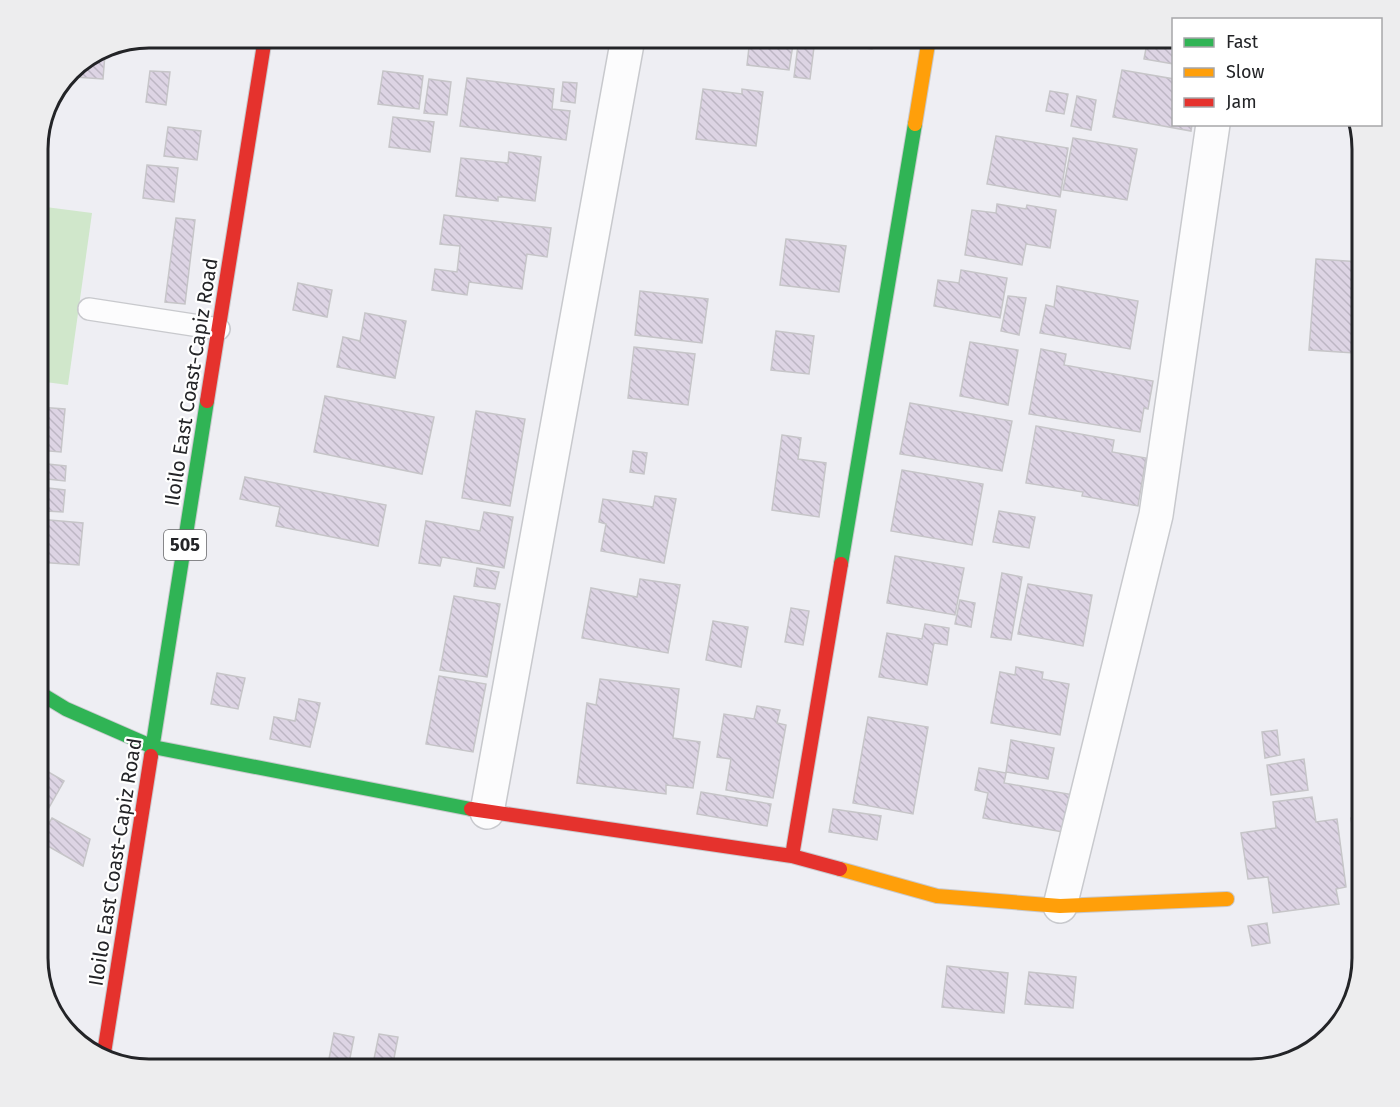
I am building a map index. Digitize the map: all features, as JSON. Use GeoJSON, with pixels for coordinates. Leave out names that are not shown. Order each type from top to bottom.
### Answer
{"type":"FeatureCollection","features":[{"type":"Feature","properties":{"kind":"street","name":"Iloilo East Coast-Capiz Road"},"geometry":{"type":"LineString","coordinates":[[105,1048],[263,48]]}},
{"type":"Feature","properties":{"kind":"street"},"geometry":{"type":"LineString","coordinates":[[487,812],[626,48]]}},
{"type":"Feature","properties":{"kind":"street"},"geometry":{"type":"LineString","coordinates":[[792,856],[927,48]]}},
{"type":"Feature","properties":{"kind":"street"},"geometry":{"type":"LineString","coordinates":[[1060,906],[1156,515],[1213,126]]}},
{"type":"Feature","properties":{"kind":"street"},"geometry":{"type":"LineString","coordinates":[[48,698],[66,709],[153,747],[487,812],[792,856],[937,896],[1060,906],[1227,899]]}},
{"type":"Feature","properties":{"kind":"lane"},"geometry":{"type":"LineString","coordinates":[[89,309],[219,329]]}},
{"type":"Feature","properties":{"kind":"green space"},"geometry":{"type":"Polygon","coordinates":[[[48,207],[92,213],[68,385],[48,382],[48,207]]]}},
{"type":"Feature","properties":{"kind":"building"},"geometry":{"type":"Polygon","coordinates":[[[749,48],[792,48],[789,70],[747,65],[749,48]]]}},
{"type":"Feature","properties":{"kind":"building"},"geometry":{"type":"Polygon","coordinates":[[[798,48],[814,48],[810,79],[794,77],[798,48]]]}},
{"type":"Feature","properties":{"kind":"building"},"geometry":{"type":"Polygon","coordinates":[[[1146,48],[1172,48],[1172,64],[1144,59],[1146,48]]]}},
{"type":"Feature","properties":{"kind":"building"},"geometry":{"type":"Polygon","coordinates":[[[105,59],[103,79],[79,77],[105,59]]]}},
{"type":"Feature","properties":{"kind":"building"},"geometry":{"type":"Polygon","coordinates":[[[1122,70],[1172,79],[1172,126],[1192,126],[1191,131],[1113,117],[1122,70]]]}},
{"type":"Feature","properties":{"kind":"building"},"geometry":{"type":"Polygon","coordinates":[[[150,71],[170,72],[166,105],[146,102],[150,71]]]}},
{"type":"Feature","properties":{"kind":"building"},"geometry":{"type":"Polygon","coordinates":[[[383,71],[423,76],[419,109],[378,104],[383,71]]]}},
{"type":"Feature","properties":{"kind":"building"},"geometry":{"type":"Polygon","coordinates":[[[467,78],[554,89],[552,109],[570,111],[566,140],[460,126],[467,78]]]}},
{"type":"Feature","properties":{"kind":"building"},"geometry":{"type":"Polygon","coordinates":[[[429,79],[451,82],[447,115],[424,113],[429,79]]]}},
{"type":"Feature","properties":{"kind":"building"},"geometry":{"type":"Polygon","coordinates":[[[563,82],[577,83],[575,103],[561,101],[563,82]]]}},
{"type":"Feature","properties":{"kind":"building"},"geometry":{"type":"Polygon","coordinates":[[[703,89],[742,94],[742,89],[763,92],[756,146],[696,139],[703,89]]]}},
{"type":"Feature","properties":{"kind":"building"},"geometry":{"type":"Polygon","coordinates":[[[1050,91],[1068,94],[1064,114],[1046,111],[1050,91]]]}},
{"type":"Feature","properties":{"kind":"building"},"geometry":{"type":"Polygon","coordinates":[[[1077,96],[1096,100],[1091,130],[1071,126],[1077,96]]]}},
{"type":"Feature","properties":{"kind":"building"},"geometry":{"type":"Polygon","coordinates":[[[393,117],[434,122],[430,152],[389,147],[393,117]]]}},
{"type":"Feature","properties":{"kind":"building"},"geometry":{"type":"Polygon","coordinates":[[[168,127],[201,131],[197,160],[164,156],[168,127]]]}},
{"type":"Feature","properties":{"kind":"building"},"geometry":{"type":"Polygon","coordinates":[[[996,136],[1068,148],[1060,197],[987,184],[996,136]]]}},
{"type":"Feature","properties":{"kind":"building"},"geometry":{"type":"Polygon","coordinates":[[[1073,138],[1137,149],[1127,200],[1063,190],[1073,138]]]}},
{"type":"Feature","properties":{"kind":"building"},"geometry":{"type":"Polygon","coordinates":[[[509,152],[541,157],[535,201],[498,197],[498,201],[456,196],[461,158],[508,163],[509,152]]]}},
{"type":"Feature","properties":{"kind":"building"},"geometry":{"type":"Polygon","coordinates":[[[147,165],[178,168],[174,202],[143,198],[147,165]]]}},
{"type":"Feature","properties":{"kind":"building"},"geometry":{"type":"Polygon","coordinates":[[[997,204],[1026,209],[1027,205],[1056,210],[1050,248],[1026,244],[1022,265],[965,255],[972,210],[996,213],[997,204]]]}},
{"type":"Feature","properties":{"kind":"building"},"geometry":{"type":"Polygon","coordinates":[[[444,215],[551,228],[547,257],[527,254],[522,289],[469,282],[467,295],[432,290],[435,269],[457,272],[460,246],[440,244],[444,215]]]}},
{"type":"Feature","properties":{"kind":"building"},"geometry":{"type":"Polygon","coordinates":[[[176,218],[195,220],[185,304],[165,302],[176,218]]]}},
{"type":"Feature","properties":{"kind":"building"},"geometry":{"type":"Polygon","coordinates":[[[786,239],[846,246],[839,292],[780,285],[786,239]]]}},
{"type":"Feature","properties":{"kind":"building"},"geometry":{"type":"Polygon","coordinates":[[[1316,259],[1352,261],[1352,353],[1309,350],[1316,259]]]}},
{"type":"Feature","properties":{"kind":"building"},"geometry":{"type":"Polygon","coordinates":[[[961,270],[1007,278],[1000,318],[934,306],[938,280],[959,283],[961,270]]]}},
{"type":"Feature","properties":{"kind":"building"},"geometry":{"type":"Polygon","coordinates":[[[298,283],[332,290],[327,317],[293,310],[298,283]]]}},
{"type":"Feature","properties":{"kind":"building"},"geometry":{"type":"Polygon","coordinates":[[[1057,286],[1138,301],[1130,349],[1040,333],[1046,305],[1054,307],[1057,286]]]}},
{"type":"Feature","properties":{"kind":"building"},"geometry":{"type":"Polygon","coordinates":[[[640,291],[708,299],[702,343],[635,335],[640,291]]]}},
{"type":"Feature","properties":{"kind":"building"},"geometry":{"type":"Polygon","coordinates":[[[1008,296],[1026,298],[1019,335],[1001,331],[1008,296]]]}},
{"type":"Feature","properties":{"kind":"building"},"geometry":{"type":"Polygon","coordinates":[[[365,313],[406,321],[395,378],[337,367],[343,337],[360,341],[365,313]]]}},
{"type":"Feature","properties":{"kind":"building"},"geometry":{"type":"Polygon","coordinates":[[[776,331],[814,336],[809,374],[771,370],[776,331]]]}},
{"type":"Feature","properties":{"kind":"building"},"geometry":{"type":"Polygon","coordinates":[[[970,342],[1018,350],[1008,405],[960,396],[970,342]]]}},
{"type":"Feature","properties":{"kind":"building"},"geometry":{"type":"Polygon","coordinates":[[[634,347],[695,354],[688,405],[628,398],[634,347]]]}},
{"type":"Feature","properties":{"kind":"building"},"geometry":{"type":"Polygon","coordinates":[[[1041,349],[1066,354],[1064,365],[1153,381],[1148,409],[1144,408],[1140,432],[1029,414],[1041,349]]]}},
{"type":"Feature","properties":{"kind":"building"},"geometry":{"type":"Polygon","coordinates":[[[325,396],[434,417],[422,474],[314,452],[325,396]]]}},
{"type":"Feature","properties":{"kind":"building"},"geometry":{"type":"Polygon","coordinates":[[[910,403],[1012,421],[1002,471],[900,454],[910,403]]]}},
{"type":"Feature","properties":{"kind":"building"},"geometry":{"type":"Polygon","coordinates":[[[48,408],[65,409],[61,452],[48,451],[48,408]]]}},
{"type":"Feature","properties":{"kind":"building"},"geometry":{"type":"Polygon","coordinates":[[[476,411],[525,419],[510,506],[462,498],[476,411]]]}},
{"type":"Feature","properties":{"kind":"building"},"geometry":{"type":"Polygon","coordinates":[[[1036,426],[1114,440],[1112,452],[1146,458],[1138,506],[1082,496],[1083,492],[1026,483],[1036,426]]]}},
{"type":"Feature","properties":{"kind":"building"},"geometry":{"type":"Polygon","coordinates":[[[782,435],[801,438],[798,459],[826,463],[819,517],[772,510],[782,435]]]}},
{"type":"Feature","properties":{"kind":"building"},"geometry":{"type":"Polygon","coordinates":[[[633,451],[647,453],[644,474],[630,472],[633,451]]]}},
{"type":"Feature","properties":{"kind":"building"},"geometry":{"type":"Polygon","coordinates":[[[48,464],[66,466],[65,481],[48,479],[48,464]]]}},
{"type":"Feature","properties":{"kind":"building"},"geometry":{"type":"Polygon","coordinates":[[[902,470],[983,484],[972,545],[891,531],[902,470]]]}},
{"type":"Feature","properties":{"kind":"building"},"geometry":{"type":"Polygon","coordinates":[[[245,477],[386,505],[378,546],[276,526],[280,507],[240,499],[245,477]]]}},
{"type":"Feature","properties":{"kind":"building"},"geometry":{"type":"Polygon","coordinates":[[[48,488],[65,490],[63,512],[48,511],[48,488]]]}},
{"type":"Feature","properties":{"kind":"building"},"geometry":{"type":"Polygon","coordinates":[[[655,496],[676,499],[664,563],[601,551],[606,524],[599,522],[603,499],[653,507],[655,496]]]}},
{"type":"Feature","properties":{"kind":"building"},"geometry":{"type":"Polygon","coordinates":[[[999,511],[1035,517],[1029,548],[993,542],[999,511]]]}},
{"type":"Feature","properties":{"kind":"building"},"geometry":{"type":"Polygon","coordinates":[[[484,512],[513,517],[504,568],[442,557],[440,566],[419,563],[426,521],[480,531],[484,512]]]}},
{"type":"Feature","properties":{"kind":"building"},"geometry":{"type":"Polygon","coordinates":[[[48,520],[83,523],[79,565],[48,563],[48,520]]]}},
{"type":"Feature","properties":{"kind":"building"},"geometry":{"type":"Polygon","coordinates":[[[895,556],[964,568],[955,615],[887,603],[895,556]]]}},
{"type":"Feature","properties":{"kind":"building"},"geometry":{"type":"Polygon","coordinates":[[[477,568],[499,572],[495,589],[474,586],[477,568]]]}},
{"type":"Feature","properties":{"kind":"building"},"geometry":{"type":"Polygon","coordinates":[[[1002,573],[1022,577],[1011,640],[991,637],[1002,573]]]}},
{"type":"Feature","properties":{"kind":"building"},"geometry":{"type":"Polygon","coordinates":[[[640,579],[680,585],[668,653],[582,638],[591,588],[637,597],[640,579]]]}},
{"type":"Feature","properties":{"kind":"building"},"geometry":{"type":"Polygon","coordinates":[[[1028,584],[1092,595],[1083,646],[1018,634],[1028,584]]]}},
{"type":"Feature","properties":{"kind":"building"},"geometry":{"type":"Polygon","coordinates":[[[454,596],[500,604],[487,677],[440,670],[454,596]]]}},
{"type":"Feature","properties":{"kind":"building"},"geometry":{"type":"Polygon","coordinates":[[[960,600],[975,603],[971,627],[955,624],[960,600]]]}},
{"type":"Feature","properties":{"kind":"building"},"geometry":{"type":"Polygon","coordinates":[[[791,608],[809,611],[803,645],[785,642],[791,608]]]}},
{"type":"Feature","properties":{"kind":"building"},"geometry":{"type":"Polygon","coordinates":[[[713,621],[748,627],[741,667],[706,660],[713,621]]]}},
{"type":"Feature","properties":{"kind":"building"},"geometry":{"type":"Polygon","coordinates":[[[925,624],[949,628],[947,645],[934,643],[927,685],[879,677],[887,633],[922,639],[925,624]]]}},
{"type":"Feature","properties":{"kind":"building"},"geometry":{"type":"Polygon","coordinates":[[[1016,667],[1043,672],[1042,679],[1069,684],[1060,735],[991,723],[1000,672],[1015,675],[1016,667]]]}},
{"type":"Feature","properties":{"kind":"building"},"geometry":{"type":"Polygon","coordinates":[[[217,673],[245,678],[238,709],[211,704],[217,673]]]}},
{"type":"Feature","properties":{"kind":"building"},"geometry":{"type":"Polygon","coordinates":[[[439,676],[486,684],[473,752],[426,744],[439,676]]]}},
{"type":"Feature","properties":{"kind":"building"},"geometry":{"type":"Polygon","coordinates":[[[600,679],[679,689],[673,738],[700,742],[693,788],[666,785],[666,794],[577,783],[587,703],[596,705],[600,679]]]}},
{"type":"Feature","properties":{"kind":"building"},"geometry":{"type":"Polygon","coordinates":[[[299,699],[320,703],[310,747],[270,739],[274,717],[295,721],[299,699]]]}},
{"type":"Feature","properties":{"kind":"building"},"geometry":{"type":"Polygon","coordinates":[[[757,706],[780,710],[777,723],[786,725],[773,798],[726,790],[731,759],[717,757],[724,714],[754,719],[757,706]]]}},
{"type":"Feature","properties":{"kind":"building"},"geometry":{"type":"Polygon","coordinates":[[[868,717],[928,727],[913,814],[853,803],[868,717]]]}},
{"type":"Feature","properties":{"kind":"building"},"geometry":{"type":"Polygon","coordinates":[[[1277,730],[1280,755],[1265,758],[1262,732],[1277,730]]]}},
{"type":"Feature","properties":{"kind":"building"},"geometry":{"type":"Polygon","coordinates":[[[1011,740],[1054,748],[1048,779],[1006,772],[1011,740]]]}},
{"type":"Feature","properties":{"kind":"building"},"geometry":{"type":"Polygon","coordinates":[[[1304,759],[1308,790],[1271,795],[1267,765],[1304,759]]]}},
{"type":"Feature","properties":{"kind":"building"},"geometry":{"type":"Polygon","coordinates":[[[979,768],[1006,773],[1004,783],[1080,796],[1074,834],[983,818],[988,793],[975,790],[979,768]]]}},
{"type":"Feature","properties":{"kind":"building"},"geometry":{"type":"Polygon","coordinates":[[[48,772],[64,781],[48,809],[48,772]]]}},
{"type":"Feature","properties":{"kind":"building"},"geometry":{"type":"Polygon","coordinates":[[[701,792],[771,804],[767,826],[697,814],[701,792]]]}},
{"type":"Feature","properties":{"kind":"building"},"geometry":{"type":"Polygon","coordinates":[[[1312,797],[1316,822],[1337,819],[1346,887],[1336,889],[1339,904],[1273,913],[1268,877],[1248,879],[1241,833],[1276,828],[1273,802],[1312,797]]]}},
{"type":"Feature","properties":{"kind":"building"},"geometry":{"type":"Polygon","coordinates":[[[833,809],[881,816],[877,840],[829,832],[833,809]]]}},
{"type":"Feature","properties":{"kind":"building"},"geometry":{"type":"Polygon","coordinates":[[[52,818],[90,839],[83,866],[48,846],[48,825],[52,818]]]}},
{"type":"Feature","properties":{"kind":"building"},"geometry":{"type":"Polygon","coordinates":[[[1267,923],[1270,943],[1252,946],[1248,926],[1267,923]]]}},
{"type":"Feature","properties":{"kind":"building"},"geometry":{"type":"Polygon","coordinates":[[[947,966],[1008,973],[1004,1013],[942,1007],[947,966]]]}},
{"type":"Feature","properties":{"kind":"building"},"geometry":{"type":"Polygon","coordinates":[[[1029,972],[1076,977],[1073,1008],[1025,1004],[1029,972]]]}},
{"type":"Feature","properties":{"kind":"building"},"geometry":{"type":"Polygon","coordinates":[[[334,1033],[354,1037],[350,1059],[329,1059],[334,1033]]]}},
{"type":"Feature","properties":{"kind":"building"},"geometry":{"type":"Polygon","coordinates":[[[379,1034],[398,1037],[394,1059],[374,1059],[379,1034]]]}},
{"type":"Feature","properties":{"kind":"traffic: fast"},"geometry":{"type":"LineString","coordinates":[[841,564],[915,124]]}},
{"type":"Feature","properties":{"kind":"traffic: fast"},"geometry":{"type":"LineString","coordinates":[[151,756],[207,401]]}},
{"type":"Feature","properties":{"kind":"traffic: fast"},"geometry":{"type":"LineString","coordinates":[[48,698],[66,709],[153,747],[471,809]]}},
{"type":"Feature","properties":{"kind":"traffic: slow"},"geometry":{"type":"LineString","coordinates":[[915,124],[927,48]]}},
{"type":"Feature","properties":{"kind":"traffic: slow"},"geometry":{"type":"LineString","coordinates":[[840,869],[937,896],[1060,906],[1227,899]]}},
{"type":"Feature","properties":{"kind":"traffic: jam"},"geometry":{"type":"LineString","coordinates":[[207,401],[263,48]]}},
{"type":"Feature","properties":{"kind":"traffic: jam"},"geometry":{"type":"LineString","coordinates":[[792,856],[841,564]]}},
{"type":"Feature","properties":{"kind":"traffic: jam"},"geometry":{"type":"LineString","coordinates":[[105,1048],[151,756]]}},
{"type":"Feature","properties":{"kind":"traffic: jam"},"geometry":{"type":"LineString","coordinates":[[471,809],[792,856],[840,869]]}}]}
